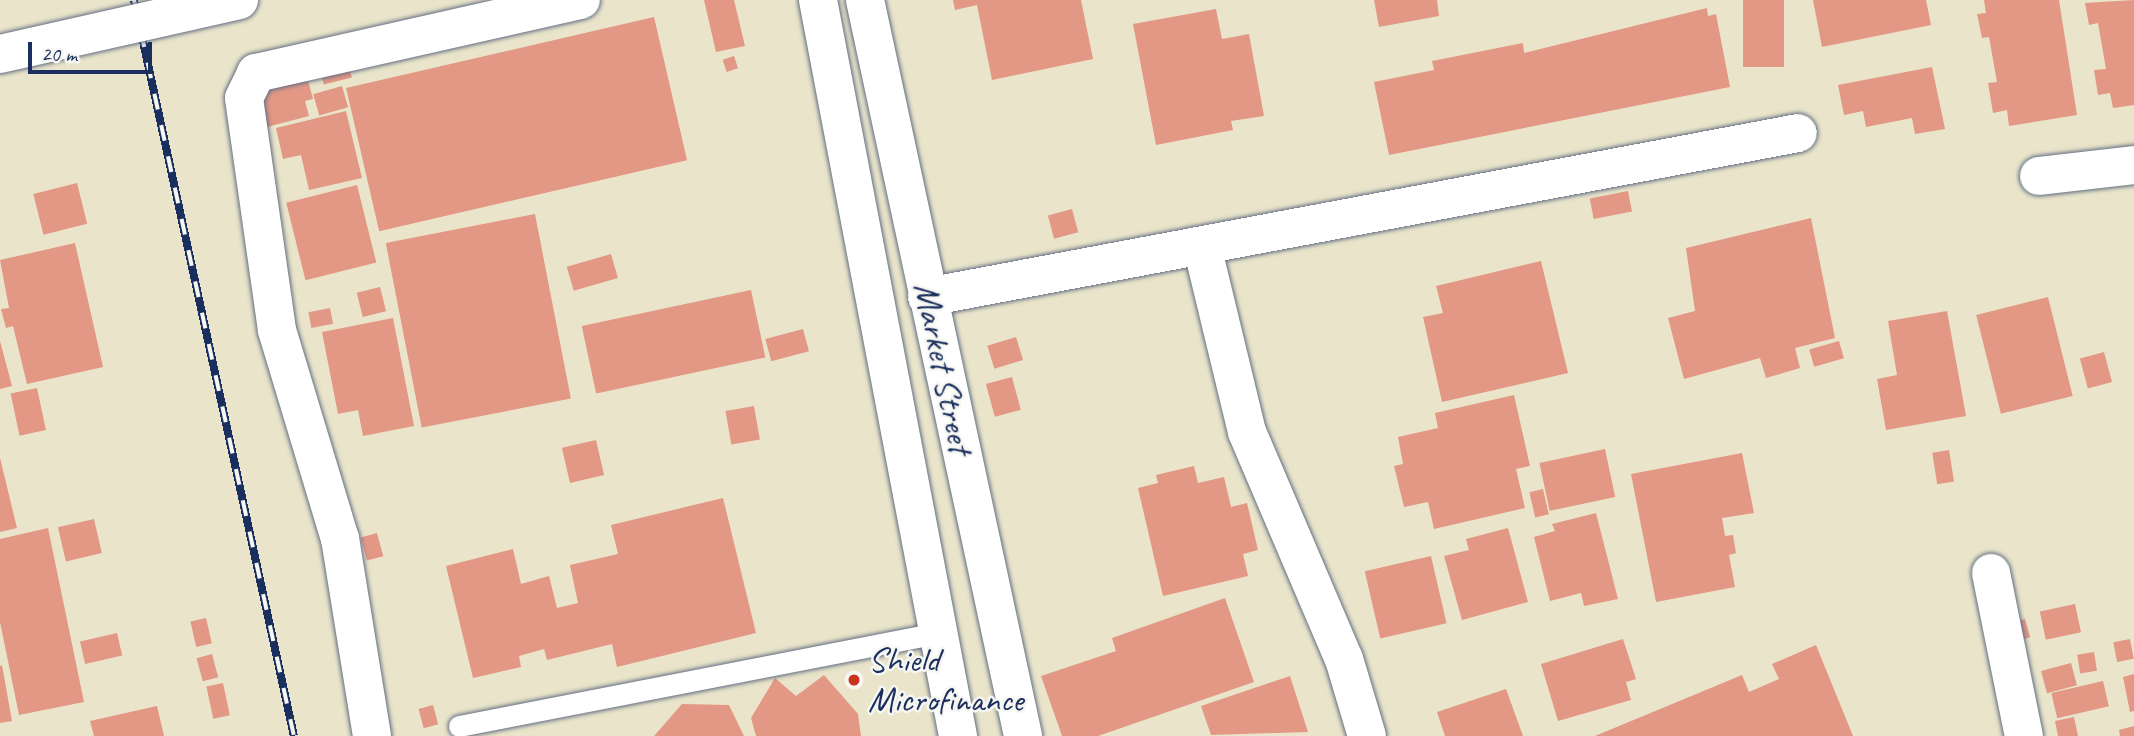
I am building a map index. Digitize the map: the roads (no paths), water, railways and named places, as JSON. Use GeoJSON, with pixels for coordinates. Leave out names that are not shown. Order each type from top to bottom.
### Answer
{"type":"FeatureCollection","features":[{"type":"Feature","properties":{"kind":"street"},"geometry":{"type":"LineString","coordinates":[[0,54],[239,0]]}},
{"type":"Feature","properties":{"kind":"street"},"geometry":{"type":"LineString","coordinates":[[372,736],[340,539],[277,330],[244,98],[256,73],[581,0]]}},
{"type":"Feature","properties":{"kind":"street","name":"Market Street"},"geometry":{"type":"LineString","coordinates":[[818,0],[958,736]]}},
{"type":"Feature","properties":{"kind":"street","name":"Market Street"},"geometry":{"type":"LineString","coordinates":[[865,0],[1023,736]]}},
{"type":"Feature","properties":{"kind":"street"},"geometry":{"type":"LineString","coordinates":[[927,297],[1798,134]]}},
{"type":"Feature","properties":{"kind":"street"},"geometry":{"type":"LineString","coordinates":[[2039,176],[2134,165]]}},
{"type":"Feature","properties":{"kind":"street"},"geometry":{"type":"LineString","coordinates":[[1202,246],[1247,432],[1344,659],[1367,736]]}},
{"type":"Feature","properties":{"kind":"street"},"geometry":{"type":"LineString","coordinates":[[1991,573],[2024,736]]}},
{"type":"Feature","properties":{"kind":"lane"},"geometry":{"type":"LineString","coordinates":[[459,726],[938,633]]}},
{"type":"Feature","properties":{"kind":"railway"},"geometry":{"type":"LineString","coordinates":[[134,0],[294,736]]}},
{"type":"Feature","properties":{"kind":"place","name":"Shield Microfinance"},"geometry":{"type":"Point","coordinates":[854,680]}}]}
